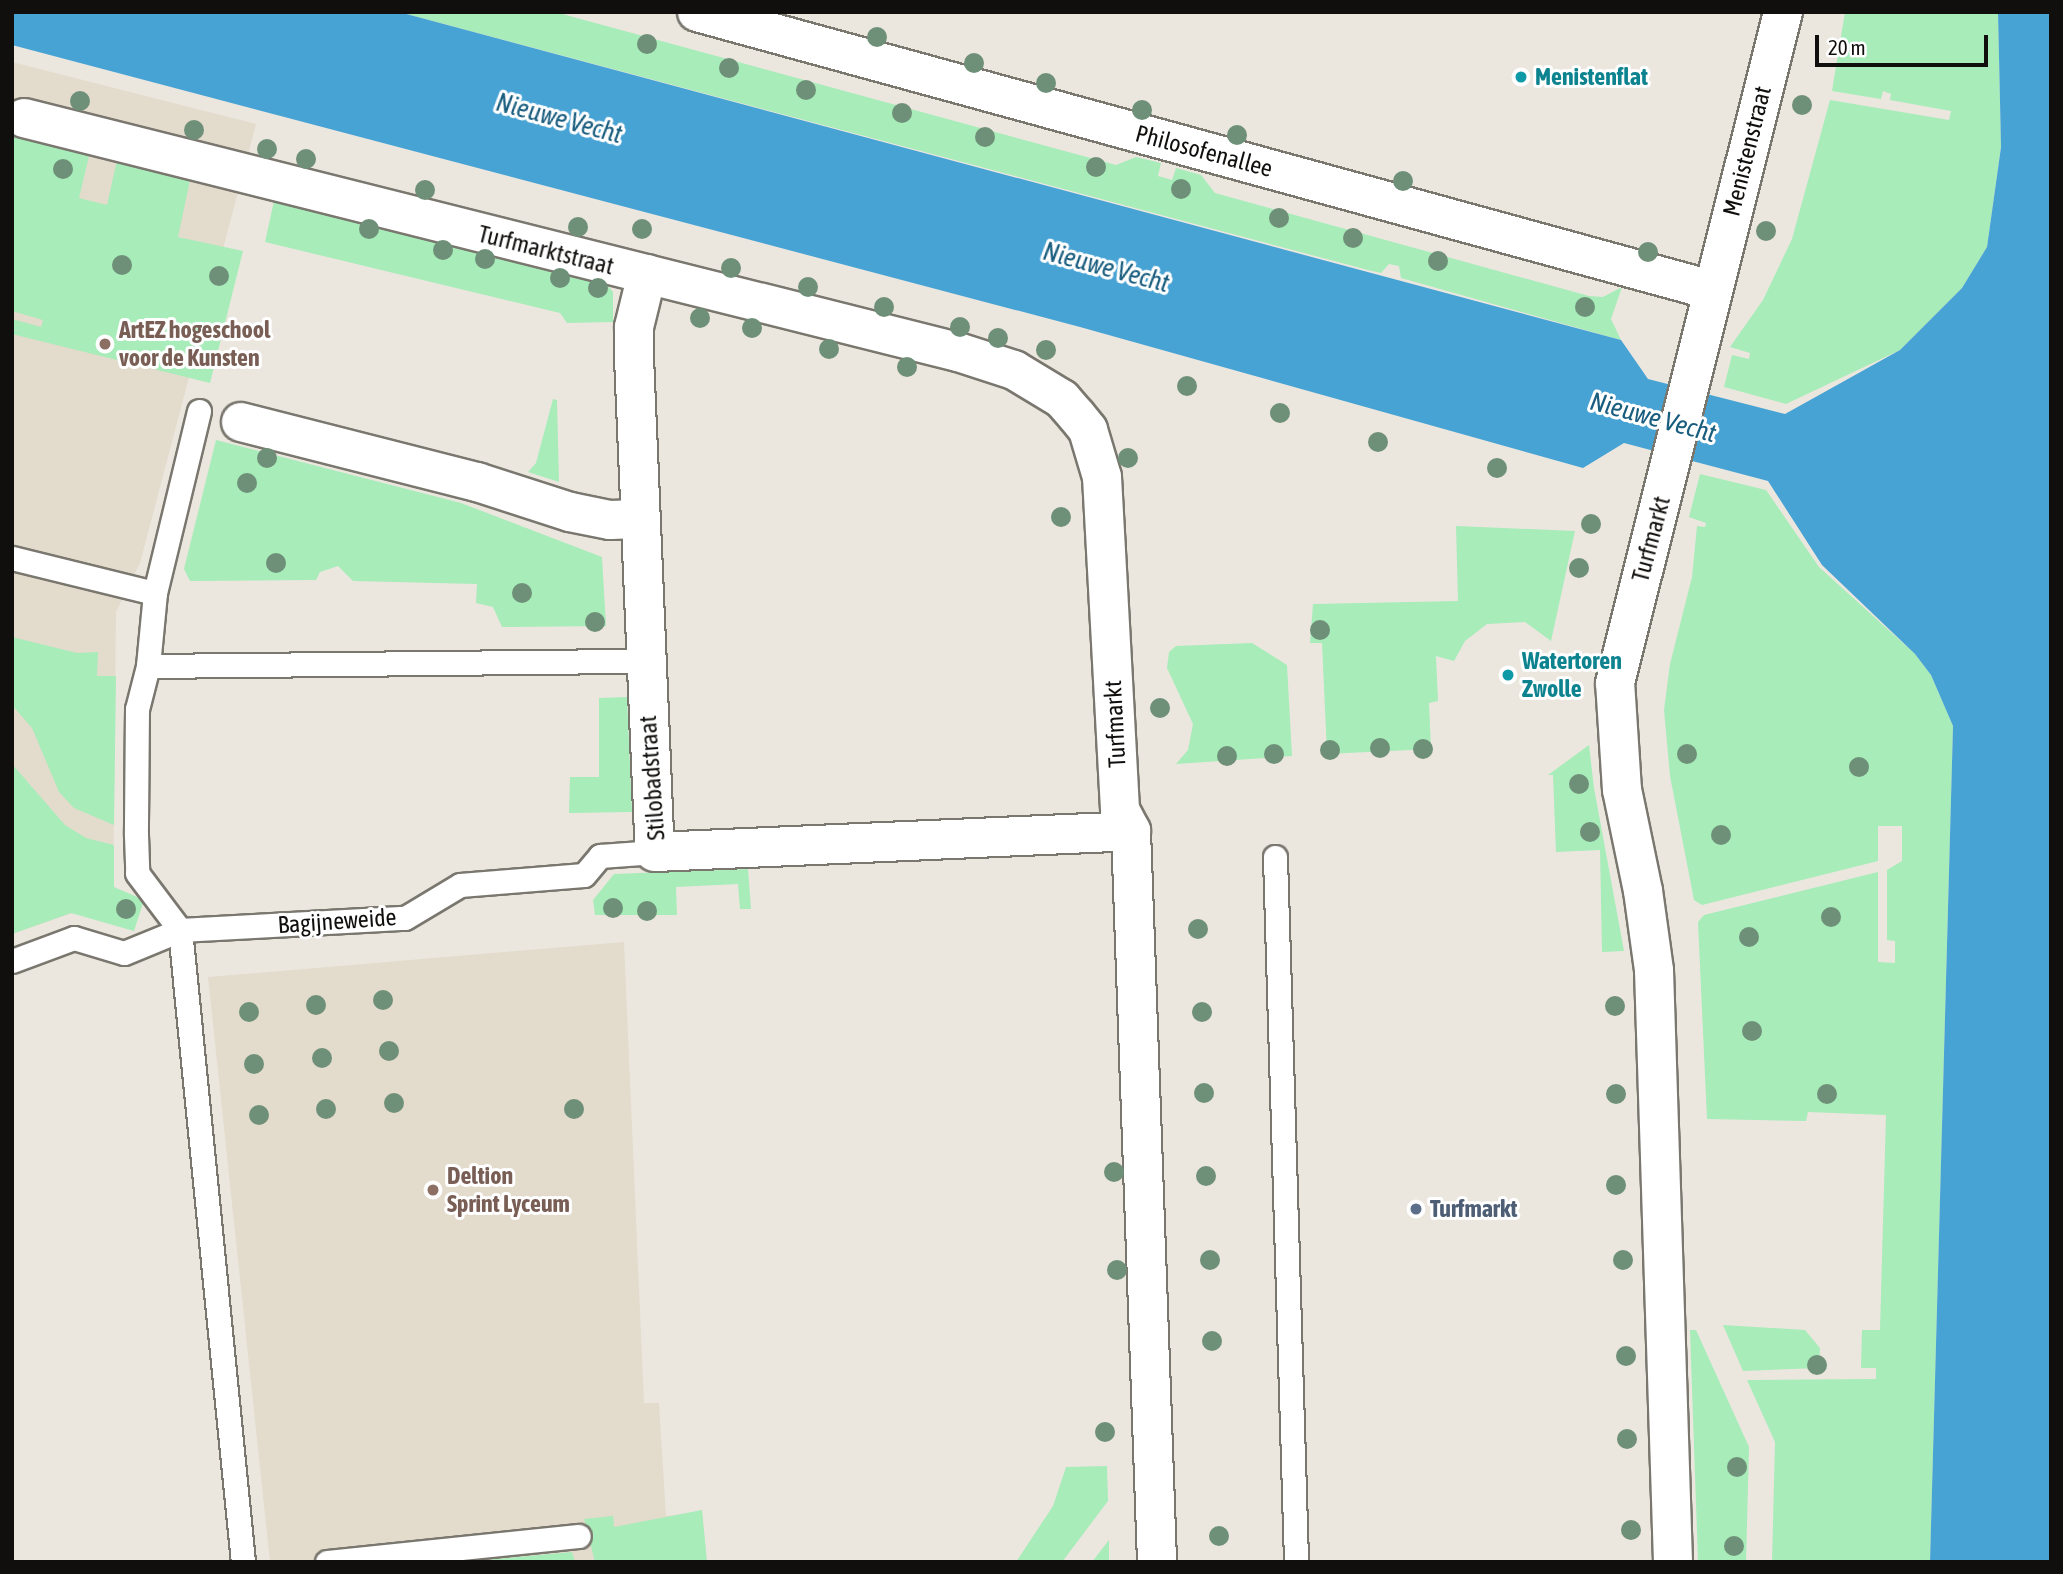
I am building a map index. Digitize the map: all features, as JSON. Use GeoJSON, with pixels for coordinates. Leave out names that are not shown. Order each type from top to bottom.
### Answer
{"type":"FeatureCollection","features":[{"type":"Feature","properties":{"kind":"street","name":"Philosofenallee"},"geometry":{"type":"LineString","coordinates":[[697,12],[1711,290]]}},
{"type":"Feature","properties":{"kind":"street","name":"Menistenstraat"},"geometry":{"type":"LineString","coordinates":[[1711,290],[1783,12]]}},
{"type":"Feature","properties":{"kind":"street","name":"Turfmarktstraat"},"geometry":{"type":"LineString","coordinates":[[24,118],[985,360],[1014,370],[1062,399]]}},
{"type":"Feature","properties":{"kind":"street","name":"Stilobadstraat"},"geometry":{"type":"LineString","coordinates":[[647,274],[634,327],[645,661],[655,852],[1131,831]]}},
{"type":"Feature","properties":{"kind":"street","name":"Turfmarkt"},"geometry":{"type":"LineString","coordinates":[[1673,1562],[1654,970],[1643,891],[1622,790],[1615,683],[1690,386],[1711,290]]}},
{"type":"Feature","properties":{"kind":"street","name":"Turfmarkt"},"geometry":{"type":"LineString","coordinates":[[1062,399],[1088,430],[1102,477],[1118,791],[1120,810],[1131,831],[1157,1562]]}},
{"type":"Feature","properties":{"kind":"street"},"geometry":{"type":"LineString","coordinates":[[241,422],[477,482],[570,512],[610,520],[640,519]]}},
{"type":"Feature","properties":{"kind":"lane"},"geometry":{"type":"LineString","coordinates":[[199,411],[155,593],[148,666],[136,709],[137,873],[180,930],[243,1562]]}},
{"type":"Feature","properties":{"kind":"lane"},"geometry":{"type":"LineString","coordinates":[[12,558],[155,593]]}},
{"type":"Feature","properties":{"kind":"lane"},"geometry":{"type":"LineString","coordinates":[[148,666],[645,661]]}},
{"type":"Feature","properties":{"kind":"lane","name":"Bagijneweide"},"geometry":{"type":"LineString","coordinates":[[12,961],[74,937],[124,953],[180,930],[405,918],[460,885],[584,875],[600,856],[655,852]]}},
{"type":"Feature","properties":{"kind":"lane"},"geometry":{"type":"LineString","coordinates":[[1275,857],[1296,1562]]}},
{"type":"Feature","properties":{"kind":"lane"},"geometry":{"type":"LineString","coordinates":[[327,1562],[579,1536]]}},
{"type":"Feature","properties":{"kind":"shaded area","name":"ArtEZ hogeschool voor de Kunsten"},"geometry":{"type":"Polygon","coordinates":[[[12,62],[256,124],[140,563],[116,612],[113,899],[12,934],[12,62]]]}},
{"type":"Feature","properties":{"kind":"shaded area","name":"Deltion Sprint Lyceum"},"geometry":{"type":"Polygon","coordinates":[[[624,942],[644,1403],[659,1403],[666,1516],[702,1512],[707,1562],[270,1562],[208,977],[624,942]]]}},
{"type":"Feature","properties":{"kind":"green space"},"geometry":{"type":"Polygon","coordinates":[[[399,12],[555,12],[1116,165],[1136,157],[1161,163],[1158,176],[1172,180],[1176,168],[1201,175],[1215,193],[1589,296],[1603,297],[1622,287],[1611,319],[1621,340],[1401,278],[1399,266],[1389,264],[1381,273],[1368,270],[399,12]]]}},
{"type":"Feature","properties":{"kind":"green space"},"geometry":{"type":"Polygon","coordinates":[[[1845,12],[1998,12],[2001,146],[1987,247],[1962,288],[1900,350],[1786,404],[1724,387],[1732,355],[1749,359],[1750,353],[1730,347],[1763,300],[1792,239],[1830,100],[1949,120],[1951,111],[1890,100],[1891,94],[1883,91],[1881,99],[1832,91],[1845,12]]]}},
{"type":"Feature","properties":{"kind":"green space"},"geometry":{"type":"Polygon","coordinates":[[[12,132],[90,152],[79,198],[107,205],[117,160],[190,180],[178,237],[243,251],[210,383],[12,334],[12,319],[41,327],[43,320],[12,311],[12,132]]]}},
{"type":"Feature","properties":{"kind":"green space"},"geometry":{"type":"Polygon","coordinates":[[[274,201],[605,282],[613,292],[613,322],[567,323],[560,313],[265,242],[274,201]]]}},
{"type":"Feature","properties":{"kind":"green space"},"geometry":{"type":"Polygon","coordinates":[[[553,399],[557,400],[559,482],[528,472],[536,463],[553,399]]]}},
{"type":"Feature","properties":{"kind":"green space"},"geometry":{"type":"Polygon","coordinates":[[[216,440],[461,503],[602,557],[606,626],[502,627],[493,607],[476,603],[477,584],[353,581],[338,566],[320,572],[316,580],[190,581],[184,569],[216,440]]]}},
{"type":"Feature","properties":{"kind":"green space"},"geometry":{"type":"Polygon","coordinates":[[[1700,474],[1766,490],[1819,567],[1915,654],[1931,675],[1953,726],[1930,1562],[1772,1562],[1775,1442],[1747,1380],[1876,1379],[1876,1368],[1861,1368],[1862,1330],[1880,1330],[1886,1115],[1808,1112],[1806,1121],[1707,1119],[1698,922],[1704,915],[1878,872],[1878,962],[1895,963],[1895,941],[1887,940],[1887,870],[1902,861],[1902,826],[1878,826],[1878,861],[1702,905],[1694,900],[1670,776],[1664,710],[1670,664],[1692,577],[1697,526],[1705,527],[1706,523],[1689,517],[1700,474]]]}},
{"type":"Feature","properties":{"kind":"green space"},"geometry":{"type":"Polygon","coordinates":[[[1456,526],[1575,531],[1551,641],[1525,622],[1487,624],[1465,641],[1454,661],[1436,656],[1438,701],[1429,703],[1431,749],[1327,754],[1322,643],[1310,643],[1313,604],[1458,601],[1456,526]]]}},
{"type":"Feature","properties":{"kind":"green space"},"geometry":{"type":"Polygon","coordinates":[[[12,637],[77,653],[98,652],[97,676],[116,676],[114,825],[74,808],[59,792],[32,728],[12,705],[12,637]]]}},
{"type":"Feature","properties":{"kind":"green space"},"geometry":{"type":"Polygon","coordinates":[[[1252,643],[1287,665],[1292,756],[1176,764],[1188,750],[1193,724],[1167,668],[1169,652],[1176,646],[1252,643]]]}},
{"type":"Feature","properties":{"kind":"green space"},"geometry":{"type":"Polygon","coordinates":[[[627,697],[632,812],[569,813],[570,777],[599,777],[599,698],[627,697]]]}},
{"type":"Feature","properties":{"kind":"green space"},"geometry":{"type":"Polygon","coordinates":[[[1589,745],[1594,788],[1624,951],[1602,952],[1600,850],[1556,852],[1553,775],[1548,775],[1589,745]]]}},
{"type":"Feature","properties":{"kind":"green space"},"geometry":{"type":"Polygon","coordinates":[[[12,764],[65,825],[86,838],[114,845],[114,887],[144,900],[134,931],[71,913],[12,934],[12,764]]]}},
{"type":"Feature","properties":{"kind":"green space"},"geometry":{"type":"Polygon","coordinates":[[[748,869],[751,909],[740,909],[738,884],[676,887],[677,915],[595,915],[593,900],[614,874],[748,869]]]}},
{"type":"Feature","properties":{"kind":"green space"},"geometry":{"type":"Polygon","coordinates":[[[1723,1325],[1805,1330],[1820,1348],[1819,1368],[1743,1371],[1723,1325]]]}},
{"type":"Feature","properties":{"kind":"green space"},"geometry":{"type":"Polygon","coordinates":[[[1690,1330],[1696,1330],[1749,1447],[1746,1562],[1698,1562],[1690,1330]]]}},
{"type":"Feature","properties":{"kind":"green space"},"geometry":{"type":"Polygon","coordinates":[[[1107,1466],[1108,1501],[1062,1562],[1016,1562],[1053,1506],[1066,1467],[1107,1466]]]}},
{"type":"Feature","properties":{"kind":"green space"},"geometry":{"type":"Polygon","coordinates":[[[702,1510],[707,1562],[595,1562],[584,1519],[613,1516],[614,1527],[702,1510]]]}},
{"type":"Feature","properties":{"kind":"green space"},"geometry":{"type":"Polygon","coordinates":[[[1109,1540],[1109,1562],[1092,1562],[1109,1540]]]}},
{"type":"Feature","properties":{"kind":"green space"},"geometry":{"type":"Polygon","coordinates":[[[572,1552],[575,1562],[464,1562],[572,1552]]]}},
{"type":"Feature","properties":{"kind":"water","name":"Nieuwe Vecht"},"geometry":{"type":"Polygon","coordinates":[[[12,12],[399,12],[1621,340],[1648,379],[1785,414],[1900,350],[1962,288],[1987,247],[2001,147],[1998,12],[2051,12],[2051,1562],[1930,1562],[1953,726],[1931,675],[1915,654],[1822,565],[1768,481],[1624,443],[1583,468],[1080,327],[12,45],[12,12]]]}},
{"type":"Feature","properties":{"kind":"place","name":"Menistenflat"},"geometry":{"type":"Point","coordinates":[1521,77]}},
{"type":"Feature","properties":{"kind":"place","name":"ArtEZ hogeschool voor de Kunsten"},"geometry":{"type":"Point","coordinates":[105,344]}},
{"type":"Feature","properties":{"kind":"place","name":"Watertoren Zwolle"},"geometry":{"type":"Point","coordinates":[1508,675]}},
{"type":"Feature","properties":{"kind":"place","name":"Deltion Sprint Lyceum"},"geometry":{"type":"Point","coordinates":[433,1190]}},
{"type":"Feature","properties":{"kind":"place","name":"Turfmarkt"},"geometry":{"type":"Point","coordinates":[1416,1209]}}]}
